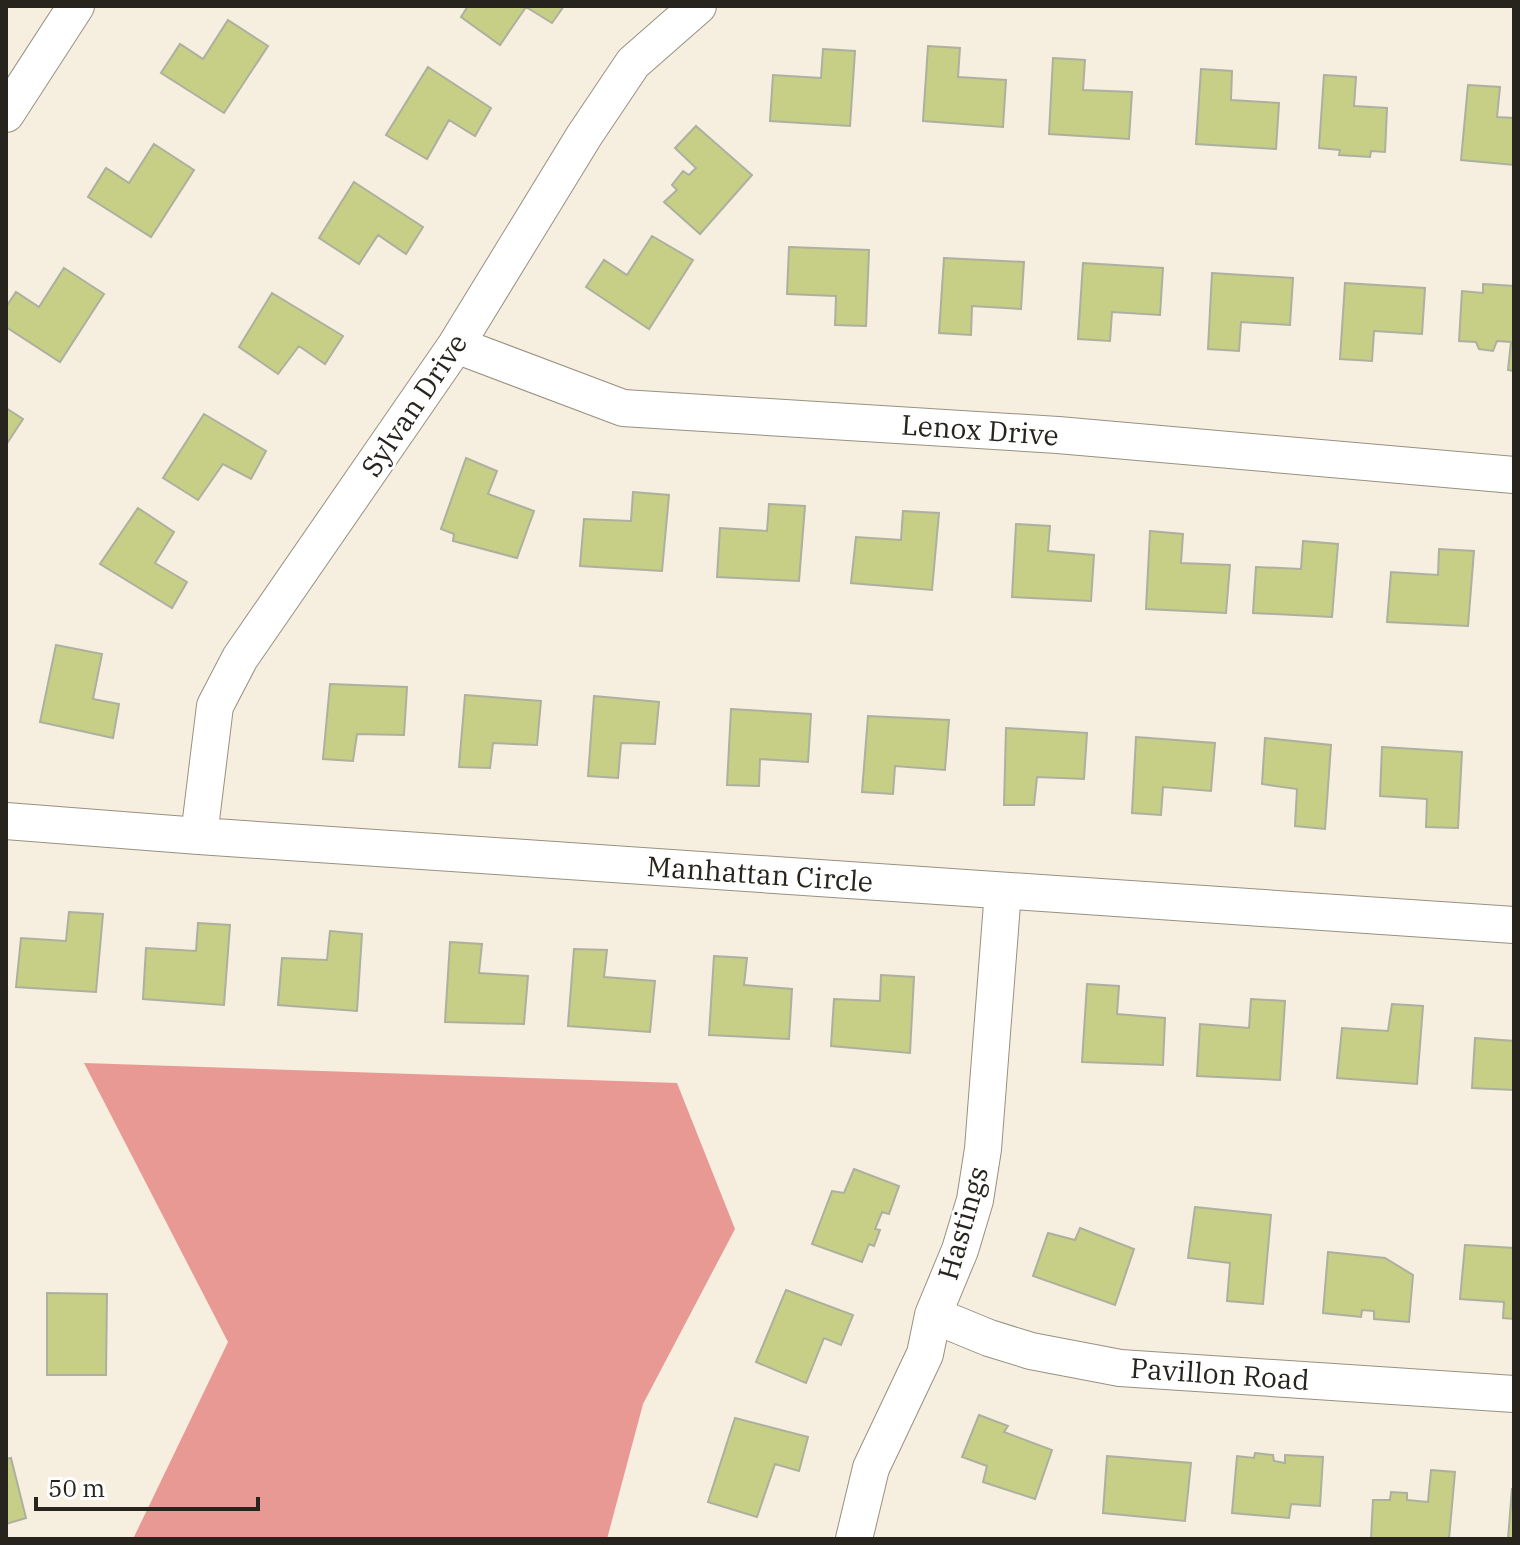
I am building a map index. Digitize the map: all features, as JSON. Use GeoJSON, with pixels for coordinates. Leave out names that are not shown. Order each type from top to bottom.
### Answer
{"type":"FeatureCollection","features":[{"type":"Feature","properties":{"kind":"street"},"geometry":{"type":"LineString","coordinates":[[6,114],[76,6]]}},
{"type":"Feature","properties":{"kind":"street","name":"Sylvan Drive"},"geometry":{"type":"LineString","coordinates":[[199,836],[215,706],[240,658],[456,345],[584,136],[633,63],[698,6]]}},
{"type":"Feature","properties":{"kind":"street","name":"Lenox Drive"},"geometry":{"type":"LineString","coordinates":[[456,345],[623,408],[1058,435],[1514,475]]}},
{"type":"Feature","properties":{"kind":"street","name":"Manhattan Circle"},"geometry":{"type":"LineString","coordinates":[[6,821],[1514,925]]}},
{"type":"Feature","properties":{"kind":"street","name":"Hastings"},"geometry":{"type":"LineString","coordinates":[[854,1539],[871,1468],[925,1354],[933,1315],[960,1250],[975,1200],[983,1149],[1003,891]]}},
{"type":"Feature","properties":{"kind":"street","name":"Pavillon Road"},"geometry":{"type":"LineString","coordinates":[[933,1315],[1031,1351],[1120,1368],[1514,1394]]}},
{"type":"Feature","properties":{"kind":"shaded area"},"geometry":{"type":"Polygon","coordinates":[[[84,1063],[677,1083],[735,1229],[643,1404],[607,1539],[133,1539],[228,1342],[84,1063]]]}},
{"type":"Feature","properties":{"kind":"building"},"geometry":{"type":"Polygon","coordinates":[[[468,6],[564,6],[552,23],[526,7],[500,45],[461,17],[468,6]]]}},
{"type":"Feature","properties":{"kind":"building"},"geometry":{"type":"Polygon","coordinates":[[[228,20],[268,46],[224,113],[161,73],[180,44],[203,59],[228,20]]]}},
{"type":"Feature","properties":{"kind":"building"},"geometry":{"type":"Polygon","coordinates":[[[928,46],[960,48],[958,77],[1006,80],[1003,127],[923,121],[928,46]]]}},
{"type":"Feature","properties":{"kind":"building"},"geometry":{"type":"Polygon","coordinates":[[[823,49],[855,51],[850,126],[770,121],[773,75],[821,78],[823,49]]]}},
{"type":"Feature","properties":{"kind":"building"},"geometry":{"type":"Polygon","coordinates":[[[1053,58],[1085,60],[1083,90],[1132,92],[1129,139],[1049,134],[1053,58]]]}},
{"type":"Feature","properties":{"kind":"building"},"geometry":{"type":"Polygon","coordinates":[[[428,67],[491,108],[475,136],[449,120],[427,159],[386,135],[428,67]]]}},
{"type":"Feature","properties":{"kind":"building"},"geometry":{"type":"Polygon","coordinates":[[[1201,69],[1232,71],[1231,100],[1279,103],[1276,149],[1196,144],[1201,69]]]}},
{"type":"Feature","properties":{"kind":"building"},"geometry":{"type":"Polygon","coordinates":[[[1324,75],[1356,77],[1354,106],[1387,108],[1385,152],[1371,151],[1370,157],[1339,155],[1340,150],[1319,148],[1324,75]]]}},
{"type":"Feature","properties":{"kind":"building"},"geometry":{"type":"Polygon","coordinates":[[[1468,85],[1500,87],[1497,117],[1514,118],[1514,165],[1461,160],[1468,85]]]}},
{"type":"Feature","properties":{"kind":"building"},"geometry":{"type":"Polygon","coordinates":[[[696,126],[752,175],[700,234],[664,202],[677,190],[672,185],[683,171],[689,175],[696,168],[675,148],[696,126]]]}},
{"type":"Feature","properties":{"kind":"building"},"geometry":{"type":"Polygon","coordinates":[[[154,144],[194,170],[151,237],[88,197],[106,168],[129,183],[154,144]]]}},
{"type":"Feature","properties":{"kind":"building"},"geometry":{"type":"Polygon","coordinates":[[[354,182],[423,227],[406,254],[378,235],[359,264],[319,238],[354,182]]]}},
{"type":"Feature","properties":{"kind":"building"},"geometry":{"type":"Polygon","coordinates":[[[652,236],[693,260],[649,329],[586,287],[604,260],[627,275],[652,236]]]}},
{"type":"Feature","properties":{"kind":"building"},"geometry":{"type":"Polygon","coordinates":[[[789,247],[869,250],[866,326],[835,325],[836,296],[787,294],[789,247]]]}},
{"type":"Feature","properties":{"kind":"building"},"geometry":{"type":"Polygon","coordinates":[[[944,258],[1024,262],[1021,309],[972,306],[971,335],[939,333],[944,258]]]}},
{"type":"Feature","properties":{"kind":"building"},"geometry":{"type":"Polygon","coordinates":[[[1083,263],[1163,268],[1160,315],[1112,312],[1110,341],[1078,339],[1083,263]]]}},
{"type":"Feature","properties":{"kind":"building"},"geometry":{"type":"Polygon","coordinates":[[[64,268],[104,294],[60,362],[6,327],[6,307],[16,292],[39,307],[64,268]]]}},
{"type":"Feature","properties":{"kind":"building"},"geometry":{"type":"Polygon","coordinates":[[[1212,273],[1293,278],[1290,325],[1241,322],[1239,351],[1208,349],[1212,273]]]}},
{"type":"Feature","properties":{"kind":"building"},"geometry":{"type":"Polygon","coordinates":[[[1345,283],[1425,288],[1422,334],[1374,331],[1372,361],[1340,359],[1345,283]]]}},
{"type":"Feature","properties":{"kind":"building"},"geometry":{"type":"Polygon","coordinates":[[[1483,284],[1514,286],[1514,371],[1508,370],[1511,342],[1497,341],[1493,351],[1479,349],[1476,342],[1459,341],[1462,291],[1483,293],[1483,284]]]}},
{"type":"Feature","properties":{"kind":"building"},"geometry":{"type":"Polygon","coordinates":[[[272,293],[343,336],[325,364],[299,346],[278,374],[239,347],[272,293]]]}},
{"type":"Feature","properties":{"kind":"building"},"geometry":{"type":"Polygon","coordinates":[[[6,408],[23,419],[6,445],[6,408]]]}},
{"type":"Feature","properties":{"kind":"building"},"geometry":{"type":"Polygon","coordinates":[[[204,414],[266,451],[251,479],[223,464],[198,500],[163,478],[204,414]]]}},
{"type":"Feature","properties":{"kind":"building"},"geometry":{"type":"Polygon","coordinates":[[[466,458],[497,471],[488,494],[534,511],[517,558],[453,541],[454,534],[441,529],[466,458]]]}},
{"type":"Feature","properties":{"kind":"building"},"geometry":{"type":"Polygon","coordinates":[[[633,492],[669,495],[662,571],[580,566],[584,519],[631,521],[633,492]]]}},
{"type":"Feature","properties":{"kind":"building"},"geometry":{"type":"Polygon","coordinates":[[[769,504],[805,506],[799,581],[717,577],[720,528],[767,531],[769,504]]]}},
{"type":"Feature","properties":{"kind":"building"},"geometry":{"type":"Polygon","coordinates":[[[138,508],[174,532],[155,563],[187,582],[172,608],[100,564],[138,508]]]}},
{"type":"Feature","properties":{"kind":"building"},"geometry":{"type":"Polygon","coordinates":[[[903,511],[939,513],[932,590],[851,583],[856,537],[901,540],[903,511]]]}},
{"type":"Feature","properties":{"kind":"building"},"geometry":{"type":"Polygon","coordinates":[[[1016,524],[1050,526],[1048,551],[1094,555],[1091,601],[1012,597],[1016,524]]]}},
{"type":"Feature","properties":{"kind":"building"},"geometry":{"type":"Polygon","coordinates":[[[1150,531],[1183,534],[1181,563],[1230,565],[1226,613],[1146,609],[1150,531]]]}},
{"type":"Feature","properties":{"kind":"building"},"geometry":{"type":"Polygon","coordinates":[[[1303,541],[1338,544],[1332,617],[1253,613],[1256,567],[1301,569],[1303,541]]]}},
{"type":"Feature","properties":{"kind":"building"},"geometry":{"type":"Polygon","coordinates":[[[1439,549],[1474,551],[1468,626],[1387,622],[1391,572],[1438,575],[1439,549]]]}},
{"type":"Feature","properties":{"kind":"building"},"geometry":{"type":"Polygon","coordinates":[[[56,645],[102,654],[93,699],[119,704],[113,738],[40,722],[56,645]]]}},
{"type":"Feature","properties":{"kind":"building"},"geometry":{"type":"Polygon","coordinates":[[[330,684],[407,687],[404,735],[357,734],[353,761],[323,759],[330,684]]]}},
{"type":"Feature","properties":{"kind":"building"},"geometry":{"type":"Polygon","coordinates":[[[465,695],[541,701],[537,745],[493,743],[490,768],[459,767],[465,695]]]}},
{"type":"Feature","properties":{"kind":"building"},"geometry":{"type":"Polygon","coordinates":[[[594,696],[659,702],[655,744],[621,743],[618,778],[588,776],[594,696]]]}},
{"type":"Feature","properties":{"kind":"building"},"geometry":{"type":"Polygon","coordinates":[[[731,709],[811,714],[808,762],[760,759],[759,786],[727,785],[731,709]]]}},
{"type":"Feature","properties":{"kind":"building"},"geometry":{"type":"Polygon","coordinates":[[[868,716],[949,720],[945,770],[895,766],[893,794],[862,792],[868,716]]]}},
{"type":"Feature","properties":{"kind":"building"},"geometry":{"type":"Polygon","coordinates":[[[1006,728],[1087,733],[1084,779],[1037,777],[1034,805],[1004,805],[1006,728]]]}},
{"type":"Feature","properties":{"kind":"building"},"geometry":{"type":"Polygon","coordinates":[[[1136,737],[1215,743],[1211,791],[1163,787],[1161,815],[1132,813],[1136,737]]]}},
{"type":"Feature","properties":{"kind":"building"},"geometry":{"type":"Polygon","coordinates":[[[1265,738],[1331,745],[1325,829],[1295,826],[1297,789],[1262,784],[1265,738]]]}},
{"type":"Feature","properties":{"kind":"building"},"geometry":{"type":"Polygon","coordinates":[[[1382,747],[1462,752],[1458,828],[1426,827],[1427,799],[1380,796],[1382,747]]]}},
{"type":"Feature","properties":{"kind":"building"},"geometry":{"type":"Polygon","coordinates":[[[69,912],[103,914],[96,992],[16,987],[21,938],[66,941],[69,912]]]}},
{"type":"Feature","properties":{"kind":"building"},"geometry":{"type":"Polygon","coordinates":[[[198,923],[230,925],[224,1005],[143,999],[146,948],[196,951],[198,923]]]}},
{"type":"Feature","properties":{"kind":"building"},"geometry":{"type":"Polygon","coordinates":[[[330,931],[362,934],[357,1011],[278,1005],[282,958],[327,960],[330,931]]]}},
{"type":"Feature","properties":{"kind":"building"},"geometry":{"type":"Polygon","coordinates":[[[450,942],[482,944],[479,973],[528,976],[524,1024],[445,1022],[450,942]]]}},
{"type":"Feature","properties":{"kind":"building"},"geometry":{"type":"Polygon","coordinates":[[[574,949],[607,950],[604,977],[655,981],[650,1032],[568,1026],[574,949]]]}},
{"type":"Feature","properties":{"kind":"building"},"geometry":{"type":"Polygon","coordinates":[[[714,956],[747,958],[744,985],[792,989],[789,1039],[709,1035],[714,956]]]}},
{"type":"Feature","properties":{"kind":"building"},"geometry":{"type":"Polygon","coordinates":[[[881,975],[914,977],[910,1053],[831,1046],[834,999],[880,1001],[881,975]]]}},
{"type":"Feature","properties":{"kind":"building"},"geometry":{"type":"Polygon","coordinates":[[[1087,984],[1119,986],[1117,1014],[1165,1018],[1163,1065],[1082,1062],[1087,984]]]}},
{"type":"Feature","properties":{"kind":"building"},"geometry":{"type":"Polygon","coordinates":[[[1251,999],[1285,1001],[1280,1080],[1197,1076],[1200,1024],[1249,1028],[1251,999]]]}},
{"type":"Feature","properties":{"kind":"building"},"geometry":{"type":"Polygon","coordinates":[[[1392,1004],[1423,1006],[1417,1084],[1337,1078],[1342,1028],[1388,1031],[1392,1004]]]}},
{"type":"Feature","properties":{"kind":"building"},"geometry":{"type":"Polygon","coordinates":[[[1475,1038],[1514,1041],[1514,1090],[1472,1088],[1475,1038]]]}},
{"type":"Feature","properties":{"kind":"building"},"geometry":{"type":"Polygon","coordinates":[[[854,1169],[899,1186],[889,1214],[882,1212],[875,1229],[880,1230],[874,1246],[869,1244],[862,1262],[812,1244],[832,1191],[844,1193],[854,1169]]]}},
{"type":"Feature","properties":{"kind":"building"},"geometry":{"type":"Polygon","coordinates":[[[1195,1207],[1271,1215],[1263,1304],[1227,1301],[1230,1263],[1188,1258],[1195,1207]]]}},
{"type":"Feature","properties":{"kind":"building"},"geometry":{"type":"Polygon","coordinates":[[[1080,1228],[1134,1249],[1115,1305],[1033,1276],[1048,1233],[1075,1240],[1080,1228]]]}},
{"type":"Feature","properties":{"kind":"building"},"geometry":{"type":"Polygon","coordinates":[[[1465,1245],[1514,1248],[1514,1319],[1503,1318],[1504,1302],[1460,1299],[1465,1245]]]}},
{"type":"Feature","properties":{"kind":"building"},"geometry":{"type":"Polygon","coordinates":[[[1328,1252],[1385,1258],[1413,1275],[1409,1322],[1374,1319],[1374,1311],[1362,1310],[1361,1317],[1323,1313],[1328,1252]]]}},
{"type":"Feature","properties":{"kind":"building"},"geometry":{"type":"Polygon","coordinates":[[[786,1290],[853,1315],[841,1345],[824,1338],[806,1383],[756,1362],[786,1290]]]}},
{"type":"Feature","properties":{"kind":"building"},"geometry":{"type":"Polygon","coordinates":[[[47,1293],[107,1294],[106,1375],[47,1375],[47,1293]]]}},
{"type":"Feature","properties":{"kind":"building"},"geometry":{"type":"Polygon","coordinates":[[[979,1415],[1008,1426],[1004,1432],[1052,1450],[1035,1499],[983,1482],[987,1466],[962,1457],[979,1415]]]}},
{"type":"Feature","properties":{"kind":"building"},"geometry":{"type":"Polygon","coordinates":[[[735,1418],[808,1437],[799,1471],[775,1464],[757,1517],[708,1502],[735,1418]]]}},
{"type":"Feature","properties":{"kind":"building"},"geometry":{"type":"Polygon","coordinates":[[[1255,1453],[1273,1455],[1274,1461],[1285,1463],[1285,1455],[1323,1457],[1320,1506],[1291,1504],[1289,1518],[1232,1513],[1237,1456],[1254,1458],[1255,1453]]]}},
{"type":"Feature","properties":{"kind":"building"},"geometry":{"type":"Polygon","coordinates":[[[1107,1456],[1191,1463],[1185,1521],[1103,1513],[1107,1456]]]}},
{"type":"Feature","properties":{"kind":"building"},"geometry":{"type":"Polygon","coordinates":[[[11,1458],[26,1518],[6,1524],[6,1459],[11,1458]]]}},
{"type":"Feature","properties":{"kind":"building"},"geometry":{"type":"Polygon","coordinates":[[[1431,1470],[1455,1472],[1449,1539],[1371,1539],[1373,1500],[1390,1500],[1391,1492],[1407,1493],[1407,1500],[1428,1502],[1431,1470]]]}},
{"type":"Feature","properties":{"kind":"building"},"geometry":{"type":"Polygon","coordinates":[[[1512,1488],[1514,1539],[1508,1539],[1512,1488]]]}}]}
